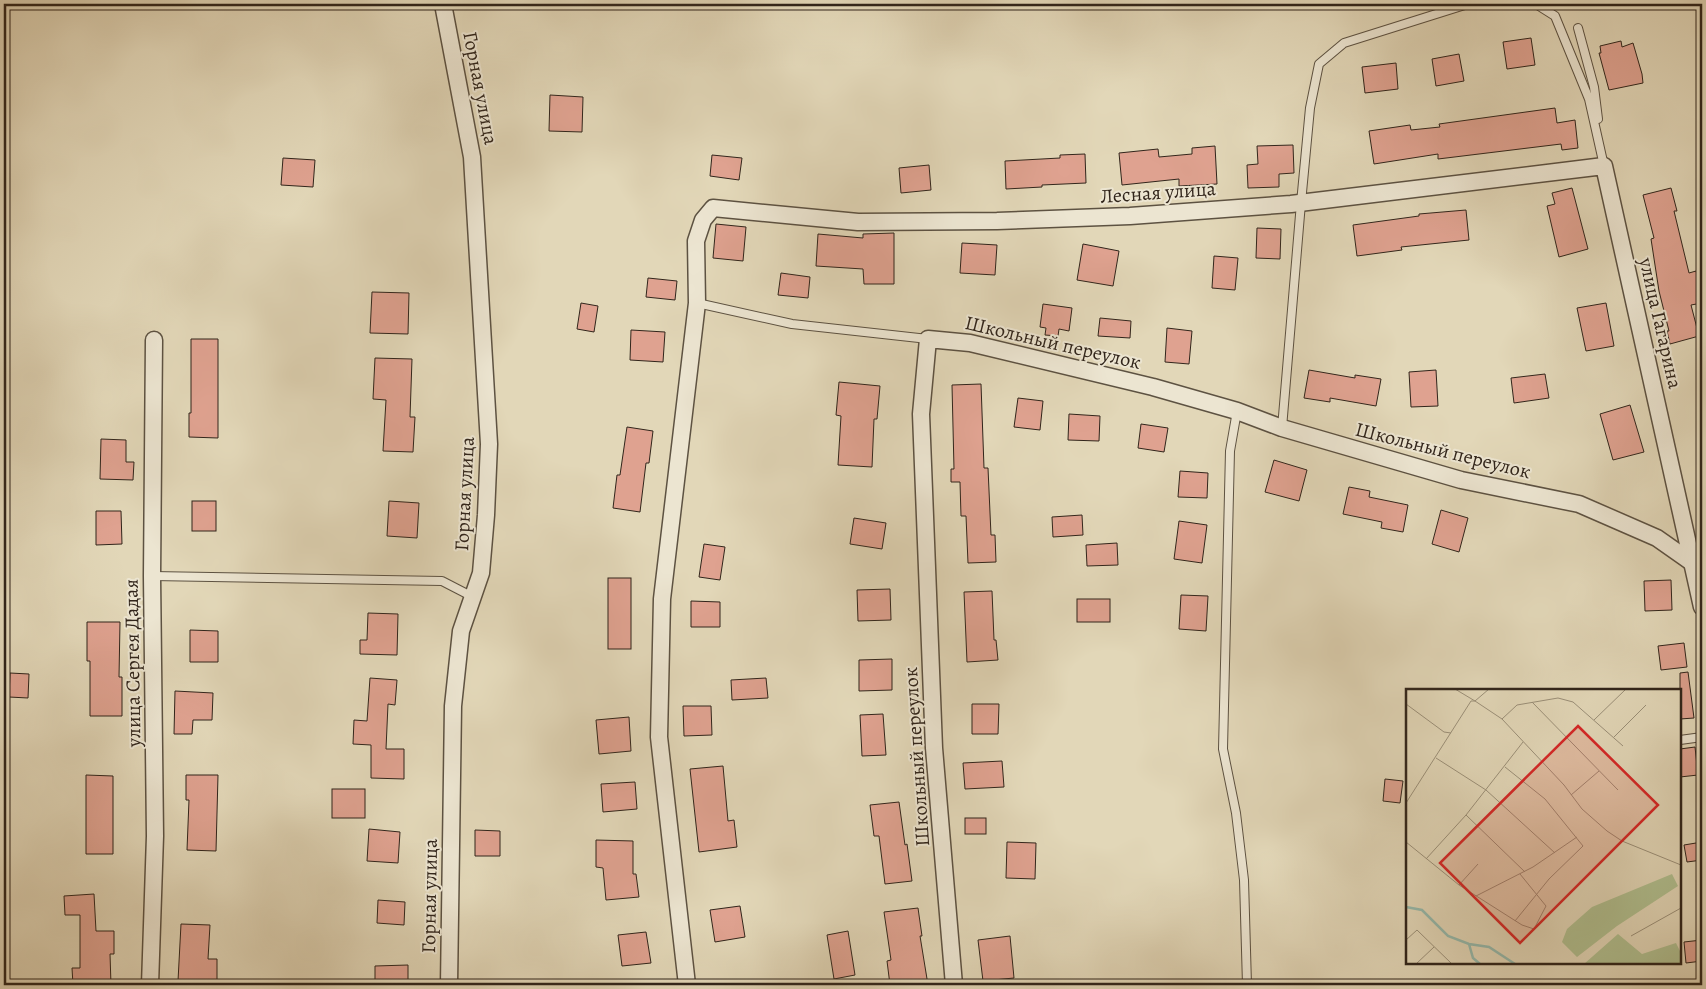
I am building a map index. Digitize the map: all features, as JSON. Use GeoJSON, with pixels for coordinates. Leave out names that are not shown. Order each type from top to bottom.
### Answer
{"type":"FeatureCollection","features":[{"type":"Feature","properties":{"kind":"street","name":"Горная улица"},"geometry":{"type":"LineString","coordinates":[[443,4],[472,158],[489,444],[481,573],[461,631],[453,706],[449,985]]}},
{"type":"Feature","properties":{"kind":"street","name":"Лесная улица"},"geometry":{"type":"LineString","coordinates":[[697,303],[696,241],[703,220],[713,208],[858,222],[1130,216],[1301,203],[1604,166]]}},
{"type":"Feature","properties":{"kind":"street","name":"улица Гагарина"},"geometry":{"type":"LineString","coordinates":[[1604,166],[1702,606]]}},
{"type":"Feature","properties":{"kind":"street"},"geometry":{"type":"LineString","coordinates":[[687,985],[660,727],[662,599],[697,303]]}},
{"type":"Feature","properties":{"kind":"street","name":"Школьный переулок"},"geometry":{"type":"LineString","coordinates":[[954,985],[933,718],[921,414],[928,339],[970,342],[1153,387],[1237,411],[1282,428],[1461,480],[1579,504],[1657,538],[1694,564]]}},
{"type":"Feature","properties":{"kind":"street","name":"улица Сергея Дадая"},"geometry":{"type":"LineString","coordinates":[[150,985],[155,836],[152,576],[154,340]]}},
{"type":"Feature","properties":{"kind":"lane"},"geometry":{"type":"LineString","coordinates":[[1282,428],[1310,108],[1319,64],[1344,43],[1468,4]]}},
{"type":"Feature","properties":{"kind":"lane"},"geometry":{"type":"LineString","coordinates":[[1536,4],[1555,16],[1589,99],[1604,166]]}},
{"type":"Feature","properties":{"kind":"lane"},"geometry":{"type":"LineString","coordinates":[[1578,28],[1594,87],[1604,166]]}},
{"type":"Feature","properties":{"kind":"lane"},"geometry":{"type":"LineString","coordinates":[[697,303],[792,324],[928,339]]}},
{"type":"Feature","properties":{"kind":"lane"},"geometry":{"type":"LineString","coordinates":[[1237,411],[1230,451],[1223,749],[1236,813],[1244,880],[1246,985]]}},
{"type":"Feature","properties":{"kind":"lane"},"geometry":{"type":"LineString","coordinates":[[152,576],[442,581],[473,597]]}},
{"type":"Feature","properties":{"kind":"lane"},"geometry":{"type":"LineString","coordinates":[[1681,740],[1702,738]]}},
{"type":"Feature","properties":{"kind":"building"},"geometry":{"type":"Polygon","coordinates":[[[1531,38],[1535,65],[1507,69],[1503,42],[1531,38]]]}},
{"type":"Feature","properties":{"kind":"building"},"geometry":{"type":"Polygon","coordinates":[[[1621,41],[1622,47],[1633,43],[1643,83],[1609,90],[1599,53],[1601,53],[1600,46],[1621,41]]]}},
{"type":"Feature","properties":{"kind":"building"},"geometry":{"type":"Polygon","coordinates":[[[1459,54],[1464,81],[1436,86],[1432,59],[1459,54]]]}},
{"type":"Feature","properties":{"kind":"building"},"geometry":{"type":"Polygon","coordinates":[[[1396,63],[1398,89],[1365,93],[1362,67],[1396,63]]]}},
{"type":"Feature","properties":{"kind":"building"},"geometry":{"type":"Polygon","coordinates":[[[550,95],[583,97],[582,132],[549,131],[550,95]]]}},
{"type":"Feature","properties":{"kind":"building"},"geometry":{"type":"Polygon","coordinates":[[[1555,108],[1557,123],[1575,120],[1578,148],[1562,150],[1561,144],[1438,159],[1438,154],[1374,164],[1369,131],[1410,125],[1411,130],[1440,127],[1439,124],[1555,108]]]}},
{"type":"Feature","properties":{"kind":"building"},"geometry":{"type":"Polygon","coordinates":[[[1293,145],[1294,173],[1279,174],[1279,187],[1248,188],[1247,165],[1258,164],[1257,146],[1293,145]]]}},
{"type":"Feature","properties":{"kind":"building"},"geometry":{"type":"Polygon","coordinates":[[[1215,146],[1217,184],[1179,186],[1179,179],[1122,185],[1119,153],[1158,149],[1159,157],[1192,154],[1192,148],[1215,146]]]}},
{"type":"Feature","properties":{"kind":"building"},"geometry":{"type":"Polygon","coordinates":[[[1085,154],[1086,183],[1006,189],[1005,161],[1060,158],[1060,155],[1085,154]]]}},
{"type":"Feature","properties":{"kind":"building"},"geometry":{"type":"Polygon","coordinates":[[[712,155],[742,158],[739,180],[710,176],[712,155]]]}},
{"type":"Feature","properties":{"kind":"building"},"geometry":{"type":"Polygon","coordinates":[[[283,158],[315,160],[313,187],[281,185],[283,158]]]}},
{"type":"Feature","properties":{"kind":"building"},"geometry":{"type":"Polygon","coordinates":[[[929,165],[931,190],[901,193],[899,168],[929,165]]]}},
{"type":"Feature","properties":{"kind":"building"},"geometry":{"type":"Polygon","coordinates":[[[1572,188],[1588,249],[1559,257],[1547,206],[1555,204],[1552,193],[1572,188]]]}},
{"type":"Feature","properties":{"kind":"building"},"geometry":{"type":"Polygon","coordinates":[[[1671,188],[1677,211],[1674,211],[1689,273],[1696,271],[1702,294],[1702,303],[1691,305],[1699,336],[1670,344],[1651,239],[1654,238],[1643,195],[1671,188]]]}},
{"type":"Feature","properties":{"kind":"building"},"geometry":{"type":"Polygon","coordinates":[[[1466,210],[1469,240],[1401,247],[1402,250],[1357,256],[1353,225],[1419,216],[1419,214],[1466,210]]]}},
{"type":"Feature","properties":{"kind":"building"},"geometry":{"type":"Polygon","coordinates":[[[716,224],[746,227],[743,261],[713,258],[716,224]]]}},
{"type":"Feature","properties":{"kind":"building"},"geometry":{"type":"Polygon","coordinates":[[[1257,228],[1281,229],[1280,259],[1256,258],[1257,228]]]}},
{"type":"Feature","properties":{"kind":"building"},"geometry":{"type":"Polygon","coordinates":[[[894,233],[894,284],[864,284],[863,269],[816,266],[818,234],[863,238],[863,234],[894,233]]]}},
{"type":"Feature","properties":{"kind":"building"},"geometry":{"type":"Polygon","coordinates":[[[962,243],[997,245],[995,275],[960,273],[962,243]]]}},
{"type":"Feature","properties":{"kind":"building"},"geometry":{"type":"Polygon","coordinates":[[[1083,244],[1119,251],[1113,286],[1077,280],[1083,244]]]}},
{"type":"Feature","properties":{"kind":"building"},"geometry":{"type":"Polygon","coordinates":[[[1214,256],[1238,258],[1235,290],[1212,288],[1214,256]]]}},
{"type":"Feature","properties":{"kind":"building"},"geometry":{"type":"Polygon","coordinates":[[[781,273],[810,277],[808,298],[778,295],[781,273]]]}},
{"type":"Feature","properties":{"kind":"building"},"geometry":{"type":"Polygon","coordinates":[[[648,278],[677,281],[675,300],[646,297],[648,278]]]}},
{"type":"Feature","properties":{"kind":"building"},"geometry":{"type":"Polygon","coordinates":[[[372,292],[409,293],[408,334],[370,333],[372,292]]]}},
{"type":"Feature","properties":{"kind":"building"},"geometry":{"type":"Polygon","coordinates":[[[581,303],[598,306],[594,332],[577,329],[581,303]]]}},
{"type":"Feature","properties":{"kind":"building"},"geometry":{"type":"Polygon","coordinates":[[[1606,303],[1614,346],[1586,351],[1577,308],[1606,303]]]}},
{"type":"Feature","properties":{"kind":"building"},"geometry":{"type":"Polygon","coordinates":[[[1043,304],[1072,308],[1069,331],[1059,329],[1058,336],[1045,335],[1046,328],[1040,327],[1043,304]]]}},
{"type":"Feature","properties":{"kind":"building"},"geometry":{"type":"Polygon","coordinates":[[[1100,318],[1131,321],[1130,338],[1098,336],[1100,318]]]}},
{"type":"Feature","properties":{"kind":"building"},"geometry":{"type":"Polygon","coordinates":[[[1167,328],[1192,331],[1189,364],[1165,362],[1167,328]]]}},
{"type":"Feature","properties":{"kind":"building"},"geometry":{"type":"Polygon","coordinates":[[[631,330],[665,332],[663,362],[630,360],[631,330]]]}},
{"type":"Feature","properties":{"kind":"building"},"geometry":{"type":"Polygon","coordinates":[[[191,339],[218,339],[218,438],[189,437],[189,413],[191,413],[191,339]]]}},
{"type":"Feature","properties":{"kind":"building"},"geometry":{"type":"Polygon","coordinates":[[[375,358],[412,359],[410,417],[415,417],[413,452],[383,451],[386,400],[373,399],[375,358]]]}},
{"type":"Feature","properties":{"kind":"building"},"geometry":{"type":"Polygon","coordinates":[[[1309,370],[1355,378],[1355,375],[1381,379],[1376,406],[1330,398],[1330,402],[1304,398],[1309,370]]]}},
{"type":"Feature","properties":{"kind":"building"},"geometry":{"type":"Polygon","coordinates":[[[1436,370],[1438,406],[1411,407],[1409,372],[1436,370]]]}},
{"type":"Feature","properties":{"kind":"building"},"geometry":{"type":"Polygon","coordinates":[[[1545,374],[1549,398],[1514,403],[1511,378],[1545,374]]]}},
{"type":"Feature","properties":{"kind":"building"},"geometry":{"type":"Polygon","coordinates":[[[839,382],[880,386],[877,419],[874,419],[872,467],[838,465],[841,416],[836,415],[839,382]]]}},
{"type":"Feature","properties":{"kind":"building"},"geometry":{"type":"Polygon","coordinates":[[[981,384],[984,468],[988,468],[991,535],[995,535],[996,562],[968,563],[966,516],[961,516],[960,482],[951,482],[951,469],[954,469],[952,385],[981,384]]]}},
{"type":"Feature","properties":{"kind":"building"},"geometry":{"type":"Polygon","coordinates":[[[1018,398],[1043,401],[1040,430],[1014,427],[1018,398]]]}},
{"type":"Feature","properties":{"kind":"building"},"geometry":{"type":"Polygon","coordinates":[[[1630,405],[1644,452],[1613,460],[1600,414],[1630,405]]]}},
{"type":"Feature","properties":{"kind":"building"},"geometry":{"type":"Polygon","coordinates":[[[1069,414],[1100,416],[1099,441],[1068,440],[1069,414]]]}},
{"type":"Feature","properties":{"kind":"building"},"geometry":{"type":"Polygon","coordinates":[[[1141,424],[1168,428],[1164,452],[1138,448],[1141,424]]]}},
{"type":"Feature","properties":{"kind":"building"},"geometry":{"type":"Polygon","coordinates":[[[627,427],[653,431],[649,463],[646,463],[640,512],[613,508],[617,475],[620,475],[627,427]]]}},
{"type":"Feature","properties":{"kind":"building"},"geometry":{"type":"Polygon","coordinates":[[[101,439],[126,440],[126,462],[134,462],[133,480],[100,479],[101,439]]]}},
{"type":"Feature","properties":{"kind":"building"},"geometry":{"type":"Polygon","coordinates":[[[1274,460],[1307,470],[1299,501],[1265,492],[1274,460]]]}},
{"type":"Feature","properties":{"kind":"building"},"geometry":{"type":"Polygon","coordinates":[[[1180,471],[1208,473],[1207,498],[1178,497],[1180,471]]]}},
{"type":"Feature","properties":{"kind":"building"},"geometry":{"type":"Polygon","coordinates":[[[1349,487],[1370,491],[1369,497],[1408,505],[1403,532],[1381,528],[1382,522],[1343,514],[1349,487]]]}},
{"type":"Feature","properties":{"kind":"building"},"geometry":{"type":"Polygon","coordinates":[[[192,501],[216,501],[216,531],[192,531],[192,501]]]}},
{"type":"Feature","properties":{"kind":"building"},"geometry":{"type":"Polygon","coordinates":[[[389,501],[419,503],[417,538],[387,536],[389,501]]]}},
{"type":"Feature","properties":{"kind":"building"},"geometry":{"type":"Polygon","coordinates":[[[1441,510],[1468,518],[1459,552],[1432,544],[1441,510]]]}},
{"type":"Feature","properties":{"kind":"building"},"geometry":{"type":"Polygon","coordinates":[[[96,511],[121,511],[122,544],[96,545],[96,511]]]}},
{"type":"Feature","properties":{"kind":"building"},"geometry":{"type":"Polygon","coordinates":[[[1082,515],[1083,535],[1053,537],[1052,517],[1082,515]]]}},
{"type":"Feature","properties":{"kind":"building"},"geometry":{"type":"Polygon","coordinates":[[[854,518],[886,523],[882,549],[850,544],[854,518]]]}},
{"type":"Feature","properties":{"kind":"building"},"geometry":{"type":"Polygon","coordinates":[[[1179,521],[1207,525],[1202,563],[1174,559],[1179,521]]]}},
{"type":"Feature","properties":{"kind":"building"},"geometry":{"type":"Polygon","coordinates":[[[1117,543],[1118,565],[1087,566],[1086,545],[1117,543]]]}},
{"type":"Feature","properties":{"kind":"building"},"geometry":{"type":"Polygon","coordinates":[[[704,544],[725,547],[720,580],[699,577],[704,544]]]}},
{"type":"Feature","properties":{"kind":"building"},"geometry":{"type":"Polygon","coordinates":[[[608,578],[631,578],[631,649],[608,649],[608,578]]]}},
{"type":"Feature","properties":{"kind":"building"},"geometry":{"type":"Polygon","coordinates":[[[1671,580],[1672,610],[1645,611],[1644,581],[1671,580]]]}},
{"type":"Feature","properties":{"kind":"building"},"geometry":{"type":"Polygon","coordinates":[[[890,589],[891,620],[858,621],[857,590],[890,589]]]}},
{"type":"Feature","properties":{"kind":"building"},"geometry":{"type":"Polygon","coordinates":[[[992,591],[994,640],[996,640],[998,660],[967,662],[964,592],[992,591]]]}},
{"type":"Feature","properties":{"kind":"building"},"geometry":{"type":"Polygon","coordinates":[[[1181,595],[1208,596],[1206,631],[1179,629],[1181,595]]]}},
{"type":"Feature","properties":{"kind":"building"},"geometry":{"type":"Polygon","coordinates":[[[1077,599],[1110,599],[1110,622],[1077,622],[1077,599]]]}},
{"type":"Feature","properties":{"kind":"building"},"geometry":{"type":"Polygon","coordinates":[[[691,601],[720,602],[720,627],[691,627],[691,601]]]}},
{"type":"Feature","properties":{"kind":"building"},"geometry":{"type":"Polygon","coordinates":[[[368,613],[398,614],[397,655],[360,654],[360,640],[367,640],[368,613]]]}},
{"type":"Feature","properties":{"kind":"building"},"geometry":{"type":"Polygon","coordinates":[[[87,622],[120,622],[119,677],[122,677],[122,716],[90,716],[90,661],[87,661],[87,622]]]}},
{"type":"Feature","properties":{"kind":"building"},"geometry":{"type":"Polygon","coordinates":[[[190,630],[218,631],[218,662],[190,662],[190,630]]]}},
{"type":"Feature","properties":{"kind":"building"},"geometry":{"type":"Polygon","coordinates":[[[1684,643],[1687,667],[1661,670],[1658,646],[1684,643]]]}},
{"type":"Feature","properties":{"kind":"building"},"geometry":{"type":"Polygon","coordinates":[[[892,659],[892,690],[859,691],[859,660],[892,659]]]}},
{"type":"Feature","properties":{"kind":"building"},"geometry":{"type":"Polygon","coordinates":[[[1688,672],[1694,718],[1681,719],[1680,673],[1688,672]]]}},
{"type":"Feature","properties":{"kind":"building"},"geometry":{"type":"Polygon","coordinates":[[[10,673],[29,674],[28,698],[9,697],[10,673]]]}},
{"type":"Feature","properties":{"kind":"building"},"geometry":{"type":"Polygon","coordinates":[[[370,678],[397,680],[395,705],[388,704],[386,749],[404,749],[404,779],[371,778],[371,745],[353,744],[354,720],[367,721],[370,678]]]}},
{"type":"Feature","properties":{"kind":"building"},"geometry":{"type":"Polygon","coordinates":[[[766,678],[768,698],[732,700],[731,680],[766,678]]]}},
{"type":"Feature","properties":{"kind":"building"},"geometry":{"type":"Polygon","coordinates":[[[175,691],[213,693],[212,720],[193,720],[192,734],[174,734],[175,691]]]}},
{"type":"Feature","properties":{"kind":"building"},"geometry":{"type":"Polygon","coordinates":[[[972,704],[999,704],[998,734],[972,734],[972,704]]]}},
{"type":"Feature","properties":{"kind":"building"},"geometry":{"type":"Polygon","coordinates":[[[683,706],[711,706],[712,735],[684,736],[683,706]]]}},
{"type":"Feature","properties":{"kind":"building"},"geometry":{"type":"Polygon","coordinates":[[[883,714],[886,755],[862,756],[860,715],[883,714]]]}},
{"type":"Feature","properties":{"kind":"building"},"geometry":{"type":"Polygon","coordinates":[[[629,717],[631,751],[599,754],[596,720],[629,717]]]}},
{"type":"Feature","properties":{"kind":"building"},"geometry":{"type":"Polygon","coordinates":[[[1695,747],[1698,775],[1681,777],[1681,749],[1695,747]]]}},
{"type":"Feature","properties":{"kind":"building"},"geometry":{"type":"Polygon","coordinates":[[[1002,761],[1004,787],[965,789],[963,763],[1002,761]]]}},
{"type":"Feature","properties":{"kind":"building"},"geometry":{"type":"Polygon","coordinates":[[[723,766],[728,821],[734,820],[737,847],[699,852],[690,769],[723,766]]]}},
{"type":"Feature","properties":{"kind":"building"},"geometry":{"type":"Polygon","coordinates":[[[86,775],[113,776],[113,854],[86,854],[86,775]]]}},
{"type":"Feature","properties":{"kind":"building"},"geometry":{"type":"Polygon","coordinates":[[[186,775],[218,775],[216,851],[187,850],[189,800],[186,800],[186,775]]]}},
{"type":"Feature","properties":{"kind":"building"},"geometry":{"type":"Polygon","coordinates":[[[1385,779],[1403,781],[1400,803],[1383,801],[1385,779]]]}},
{"type":"Feature","properties":{"kind":"building"},"geometry":{"type":"Polygon","coordinates":[[[635,782],[637,809],[603,812],[601,784],[635,782]]]}},
{"type":"Feature","properties":{"kind":"building"},"geometry":{"type":"Polygon","coordinates":[[[332,789],[365,789],[365,818],[332,818],[332,789]]]}},
{"type":"Feature","properties":{"kind":"building"},"geometry":{"type":"Polygon","coordinates":[[[899,802],[912,881],[885,884],[879,836],[874,836],[870,805],[899,802]]]}},
{"type":"Feature","properties":{"kind":"building"},"geometry":{"type":"Polygon","coordinates":[[[965,818],[986,818],[986,834],[965,834],[965,818]]]}},
{"type":"Feature","properties":{"kind":"building"},"geometry":{"type":"Polygon","coordinates":[[[369,829],[400,832],[398,863],[367,861],[369,829]]]}},
{"type":"Feature","properties":{"kind":"building"},"geometry":{"type":"Polygon","coordinates":[[[475,830],[500,831],[500,856],[475,856],[475,830]]]}},
{"type":"Feature","properties":{"kind":"building"},"geometry":{"type":"Polygon","coordinates":[[[596,840],[633,841],[633,874],[636,874],[639,897],[606,900],[603,868],[596,867],[596,840]]]}},
{"type":"Feature","properties":{"kind":"building"},"geometry":{"type":"Polygon","coordinates":[[[1007,842],[1036,843],[1035,879],[1006,878],[1007,842]]]}},
{"type":"Feature","properties":{"kind":"building"},"geometry":{"type":"Polygon","coordinates":[[[1702,842],[1702,860],[1687,862],[1684,845],[1702,842]]]}},
{"type":"Feature","properties":{"kind":"building"},"geometry":{"type":"Polygon","coordinates":[[[94,894],[96,931],[114,931],[114,954],[110,954],[111,985],[73,985],[72,968],[80,968],[80,915],[65,915],[64,896],[94,894]]]}},
{"type":"Feature","properties":{"kind":"building"},"geometry":{"type":"Polygon","coordinates":[[[378,900],[405,902],[404,925],[377,923],[378,900]]]}},
{"type":"Feature","properties":{"kind":"building"},"geometry":{"type":"Polygon","coordinates":[[[740,906],[745,937],[715,942],[710,910],[740,906]]]}},
{"type":"Feature","properties":{"kind":"building"},"geometry":{"type":"Polygon","coordinates":[[[918,908],[922,936],[920,936],[928,985],[890,985],[887,961],[891,960],[884,912],[918,908]]]}},
{"type":"Feature","properties":{"kind":"building"},"geometry":{"type":"Polygon","coordinates":[[[181,924],[210,925],[208,959],[217,959],[217,982],[178,981],[181,924]]]}},
{"type":"Feature","properties":{"kind":"building"},"geometry":{"type":"Polygon","coordinates":[[[848,931],[855,975],[834,979],[827,935],[848,931]]]}},
{"type":"Feature","properties":{"kind":"building"},"geometry":{"type":"Polygon","coordinates":[[[646,932],[651,963],[622,966],[618,935],[646,932]]]}},
{"type":"Feature","properties":{"kind":"building"},"geometry":{"type":"Polygon","coordinates":[[[1010,936],[1014,978],[983,981],[978,940],[1010,936]]]}},
{"type":"Feature","properties":{"kind":"building"},"geometry":{"type":"Polygon","coordinates":[[[1702,940],[1702,961],[1686,963],[1684,942],[1702,940]]]}},
{"type":"Feature","properties":{"kind":"building"},"geometry":{"type":"Polygon","coordinates":[[[408,965],[408,985],[375,985],[375,966],[408,965]]]}}]}
